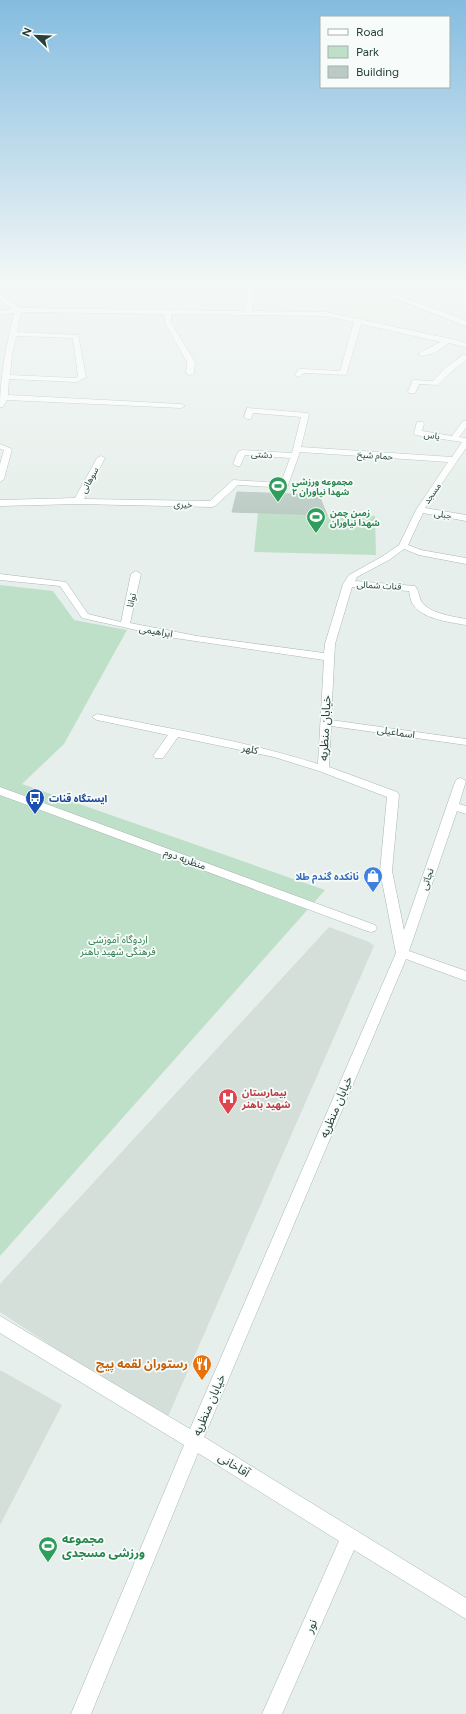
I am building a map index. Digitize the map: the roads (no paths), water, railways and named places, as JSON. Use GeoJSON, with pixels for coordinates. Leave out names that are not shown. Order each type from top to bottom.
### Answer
{"type":"FeatureCollection","features":[{"type":"Feature","properties":{"kind":"street"},"geometry":{"type":"LineString","coordinates":[[0,405],[2,397],[4,365]]}},
{"type":"Feature","properties":{"kind":"street"},"geometry":{"type":"LineString","coordinates":[[3,380],[77,380],[82,377],[81,365]]}},
{"type":"Feature","properties":{"kind":"street"},"geometry":{"type":"LineString","coordinates":[[190,373],[191,365]]}},
{"type":"Feature","properties":{"kind":"street"},"geometry":{"type":"LineString","coordinates":[[299,375],[302,371],[343,373],[345,365]]}},
{"type":"Feature","properties":{"kind":"street"},"geometry":{"type":"LineString","coordinates":[[412,391],[416,382],[435,383],[455,365]]}},
{"type":"Feature","properties":{"kind":"street"},"geometry":{"type":"LineString","coordinates":[[2,397],[181,406]]}},
{"type":"Feature","properties":{"kind":"street"},"geometry":{"type":"LineString","coordinates":[[248,417],[250,410],[274,413],[272,403]]}},
{"type":"Feature","properties":{"kind":"street","name":"خیری"},"geometry":{"type":"LineString","coordinates":[[0,503],[78,501],[212,504],[236,482],[284,486],[296,453],[305,415],[274,413]]}},
{"type":"Feature","properties":{"kind":"street","name":"یاس"},"geometry":{"type":"LineString","coordinates":[[454,438],[466,423]]}},
{"type":"Feature","properties":{"kind":"street","name":"یاس"},"geometry":{"type":"LineString","coordinates":[[420,424],[418,433],[466,441]]}},
{"type":"Feature","properties":{"kind":"street","name":"مسجد"},"geometry":{"type":"LineString","coordinates":[[403,546],[420,510],[466,441]]}},
{"type":"Feature","properties":{"kind":"street"},"geometry":{"type":"LineString","coordinates":[[0,446],[8,449],[0,479]]}},
{"type":"Feature","properties":{"kind":"street","name":"دشتی"},"geometry":{"type":"LineString","coordinates":[[237,464],[242,452],[296,453]]}},
{"type":"Feature","properties":{"kind":"street","name":"حمام شیخ"},"geometry":{"type":"LineString","coordinates":[[296,453],[454,460]]}},
{"type":"Feature","properties":{"kind":"street","name":"سوهانی"},"geometry":{"type":"LineString","coordinates":[[78,501],[101,458]]}},
{"type":"Feature","properties":{"kind":"street","name":"جبلی"},"geometry":{"type":"LineString","coordinates":[[420,510],[466,518]]}},
{"type":"Feature","properties":{"kind":"street"},"geometry":{"type":"LineString","coordinates":[[403,546],[419,552],[466,561]]}},
{"type":"Feature","properties":{"kind":"street","name":"خیابان منظریه"},"geometry":{"type":"LineString","coordinates":[[81,1714],[194,1441],[402,953],[386,871],[393,795],[323,770],[330,644],[348,584],[354,575],[386,558],[403,546]]}},
{"type":"Feature","properties":{"kind":"street","name":"توانا"},"geometry":{"type":"LineString","coordinates":[[125,625],[136,574]]}},
{"type":"Feature","properties":{"kind":"street","name":"ابراهیمی"},"geometry":{"type":"LineString","coordinates":[[0,577],[63,584],[85,616],[172,634],[329,657]]}},
{"type":"Feature","properties":{"kind":"street","name":"قنات شمالى"},"geometry":{"type":"LineString","coordinates":[[348,584],[412,588],[419,605],[425,610],[440,616],[466,622]]}},
{"type":"Feature","properties":{"kind":"street","name":"کلهر"},"geometry":{"type":"LineString","coordinates":[[97,717],[276,754],[323,770]]}},
{"type":"Feature","properties":{"kind":"street","name":"اسماعیلی"},"geometry":{"type":"LineString","coordinates":[[326,722],[466,742]]}},
{"type":"Feature","properties":{"kind":"street"},"geometry":{"type":"LineString","coordinates":[[159,756],[175,733]]}},
{"type":"Feature","properties":{"kind":"street","name":"نجاتی"},"geometry":{"type":"LineString","coordinates":[[402,953],[452,804],[461,782]]}},
{"type":"Feature","properties":{"kind":"street","name":"منظریه دوم"},"geometry":{"type":"LineString","coordinates":[[0,791],[371,928]]}},
{"type":"Feature","properties":{"kind":"street"},"geometry":{"type":"LineString","coordinates":[[452,804],[466,810]]}},
{"type":"Feature","properties":{"kind":"street"},"geometry":{"type":"LineString","coordinates":[[402,953],[466,976]]}},
{"type":"Feature","properties":{"kind":"street","name":"آقاخانی"},"geometry":{"type":"LineString","coordinates":[[0,1324],[194,1441],[466,1609]]}},
{"type":"Feature","properties":{"kind":"street","name":"نور"},"geometry":{"type":"LineString","coordinates":[[272,1714],[350,1538]]}},
{"type":"Feature","properties":{"kind":"place","name":"مجموعه ورزشی شهدا نیاوران ۲"},"geometry":{"type":"Point","coordinates":[278,503]}},
{"type":"Feature","properties":{"kind":"place","name":"زمین چمن شهدا نیاوران"},"geometry":{"type":"Point","coordinates":[316,534]}},
{"type":"Feature","properties":{"kind":"place","name":"ایستگاه قنات"},"geometry":{"type":"Point","coordinates":[35,815]}},
{"type":"Feature","properties":{"kind":"place","name":"نانکده گندم طلا"},"geometry":{"type":"Point","coordinates":[373,893]}},
{"type":"Feature","properties":{"kind":"place","name":"بیمارستان شهید باهنر"},"geometry":{"type":"Point","coordinates":[228,1115]}},
{"type":"Feature","properties":{"kind":"place","name":"رستوران لقمه پیچ"},"geometry":{"type":"Point","coordinates":[202,1381]}},
{"type":"Feature","properties":{"kind":"place","name":"مجموعه ورزشی مسجدی"},"geometry":{"type":"Point","coordinates":[48,1563]}},
{"type":"Feature","properties":{"kind":"park label","name":"اردوگاه آموزشی فرهنگی شهید باهنر"},"geometry":{"type":"Point","coordinates":[118,944]}}]}
